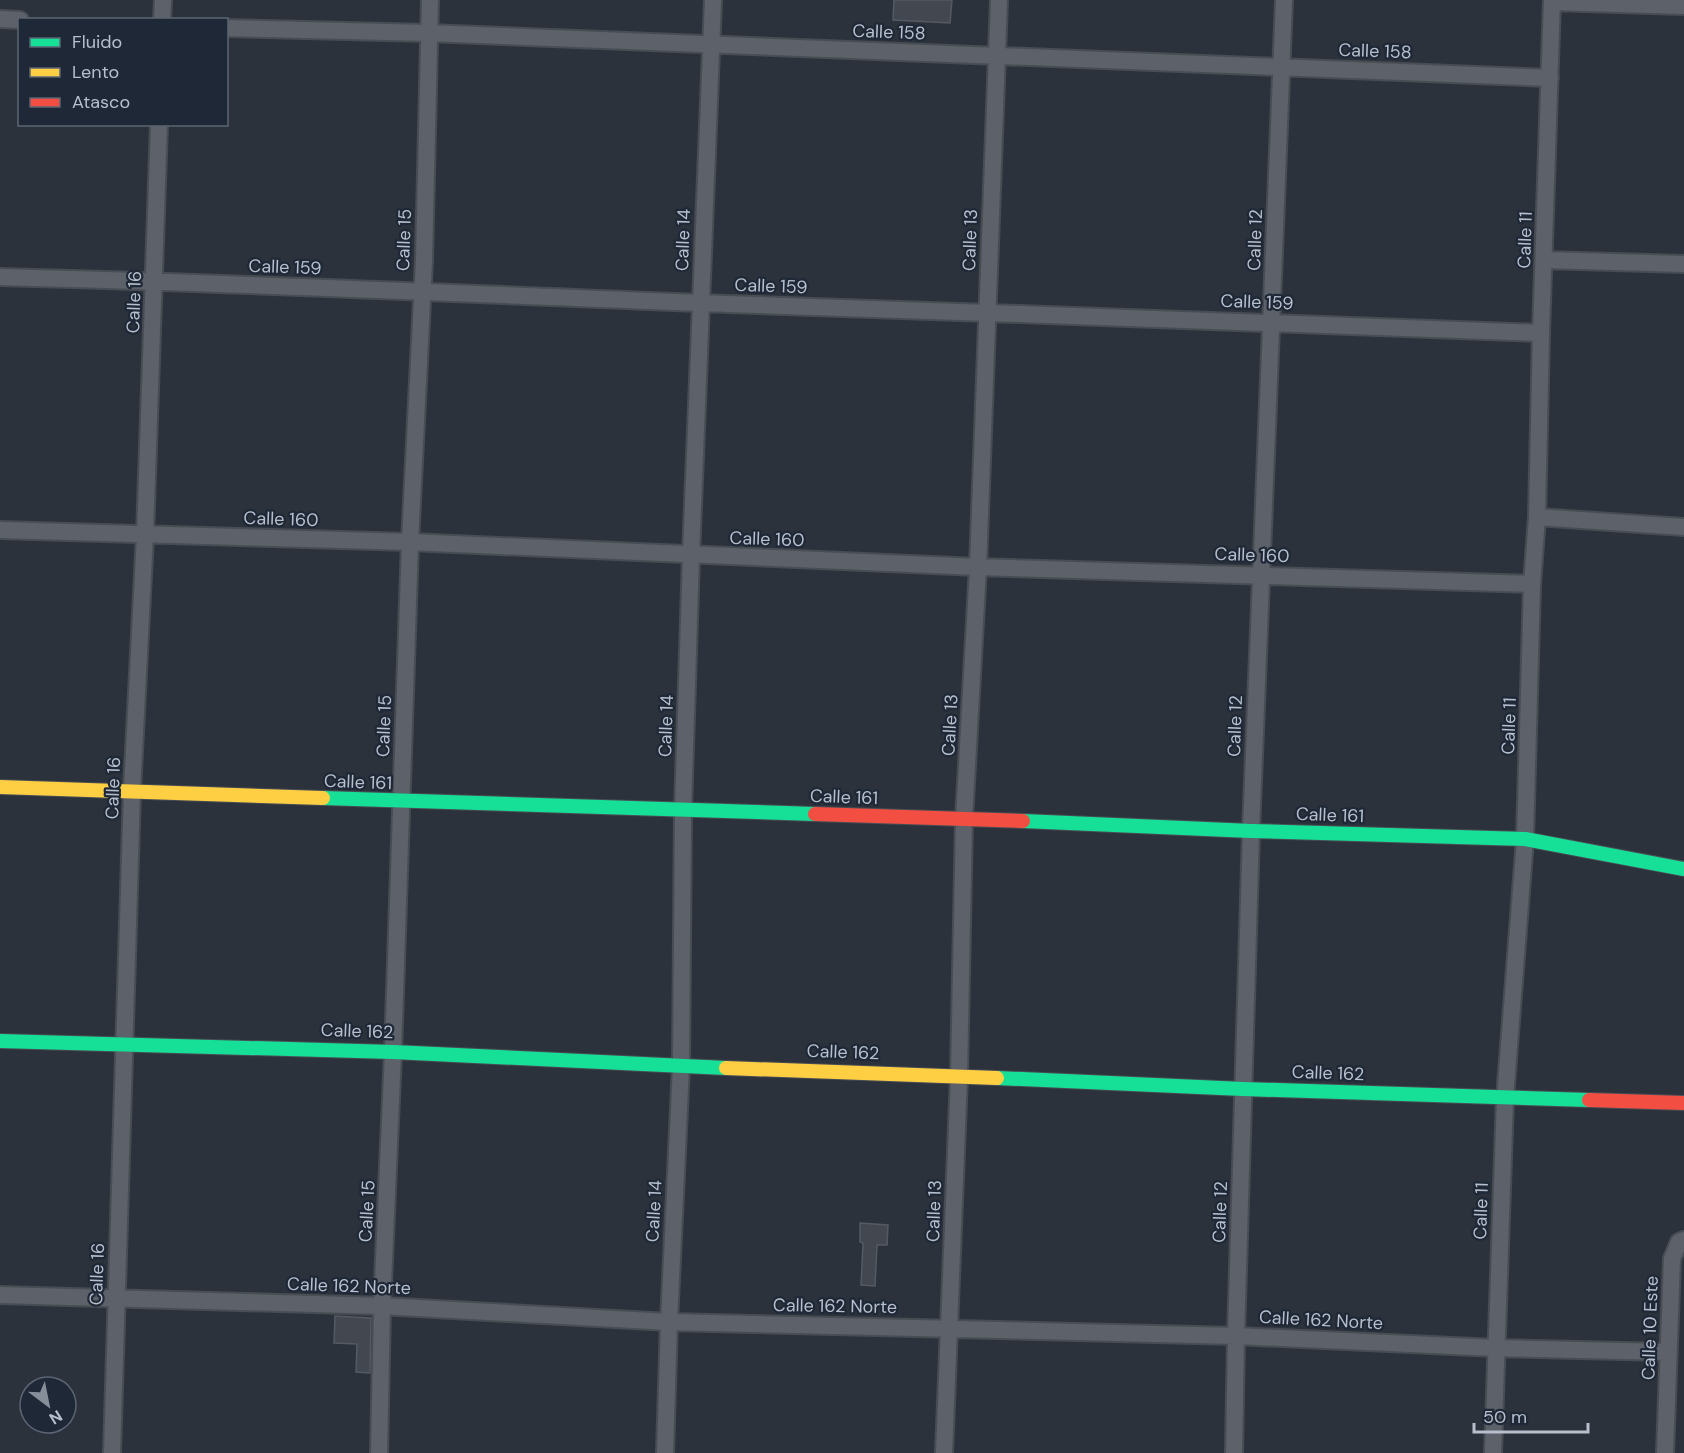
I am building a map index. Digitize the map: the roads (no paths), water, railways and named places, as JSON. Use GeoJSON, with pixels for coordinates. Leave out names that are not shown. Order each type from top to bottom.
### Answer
{"type":"FeatureCollection","features":[{"type":"Feature","properties":{"kind":"street"},"geometry":{"type":"LineString","coordinates":[[162,18],[163,0]]}},
{"type":"Feature","properties":{"kind":"street","name":"Calle 15"},"geometry":{"type":"LineString","coordinates":[[379,1453],[382,1306],[410,542],[422,292],[429,0]]}},
{"type":"Feature","properties":{"kind":"street","name":"Calle 14"},"geometry":{"type":"LineString","coordinates":[[665,1453],[681,1066],[683,810],[691,556],[713,0]]}},
{"type":"Feature","properties":{"kind":"street","name":"Calle 13"},"geometry":{"type":"LineString","coordinates":[[945,1453],[959,1076],[964,819],[978,567],[999,0]]}},
{"type":"Feature","properties":{"kind":"street","name":"Calle 12"},"geometry":{"type":"LineString","coordinates":[[1234,1453],[1251,831],[1284,0]]}},
{"type":"Feature","properties":{"kind":"street"},"geometry":{"type":"LineString","coordinates":[[1552,1],[1684,6]]}},
{"type":"Feature","properties":{"kind":"street","name":"Calle 11"},"geometry":{"type":"LineString","coordinates":[[1492,1453],[1504,1098],[1525,839],[1532,584],[1538,517],[1541,333],[1552,1]]}},
{"type":"Feature","properties":{"kind":"street"},"geometry":{"type":"LineString","coordinates":[[0,19],[18,20]]}},
{"type":"Feature","properties":{"kind":"street","name":"Calle 158"},"geometry":{"type":"LineString","coordinates":[[228,28],[428,33],[1550,78]]}},
{"type":"Feature","properties":{"kind":"street","name":"Calle 16"},"geometry":{"type":"LineString","coordinates":[[112,1453],[132,791],[145,535],[159,126]]}},
{"type":"Feature","properties":{"kind":"street"},"geometry":{"type":"LineString","coordinates":[[1544,260],[1684,264]]}},
{"type":"Feature","properties":{"kind":"street","name":"Calle 159"},"geometry":{"type":"LineString","coordinates":[[0,277],[986,314],[1272,321],[1541,333]]}},
{"type":"Feature","properties":{"kind":"street"},"geometry":{"type":"LineString","coordinates":[[1538,517],[1684,527]]}},
{"type":"Feature","properties":{"kind":"street","name":"Calle 160"},"geometry":{"type":"LineString","coordinates":[[0,530],[410,542],[978,567],[1532,584]]}},
{"type":"Feature","properties":{"kind":"street","name":"Calle 161"},"geometry":{"type":"LineString","coordinates":[[0,788],[1525,839],[1684,869]]}},
{"type":"Feature","properties":{"kind":"street","name":"Calle 162"},"geometry":{"type":"LineString","coordinates":[[0,1041],[393,1052],[1243,1089],[1684,1103]]}},
{"type":"Feature","properties":{"kind":"street","name":"Calle 10 Este"},"geometry":{"type":"LineString","coordinates":[[1665,1453],[1672,1259],[1682,1241]]}},
{"type":"Feature","properties":{"kind":"street","name":"Calle 162 Norte"},"geometry":{"type":"LineString","coordinates":[[0,1295],[382,1306],[669,1322],[1236,1336],[1496,1348],[1668,1352]]}}]}
